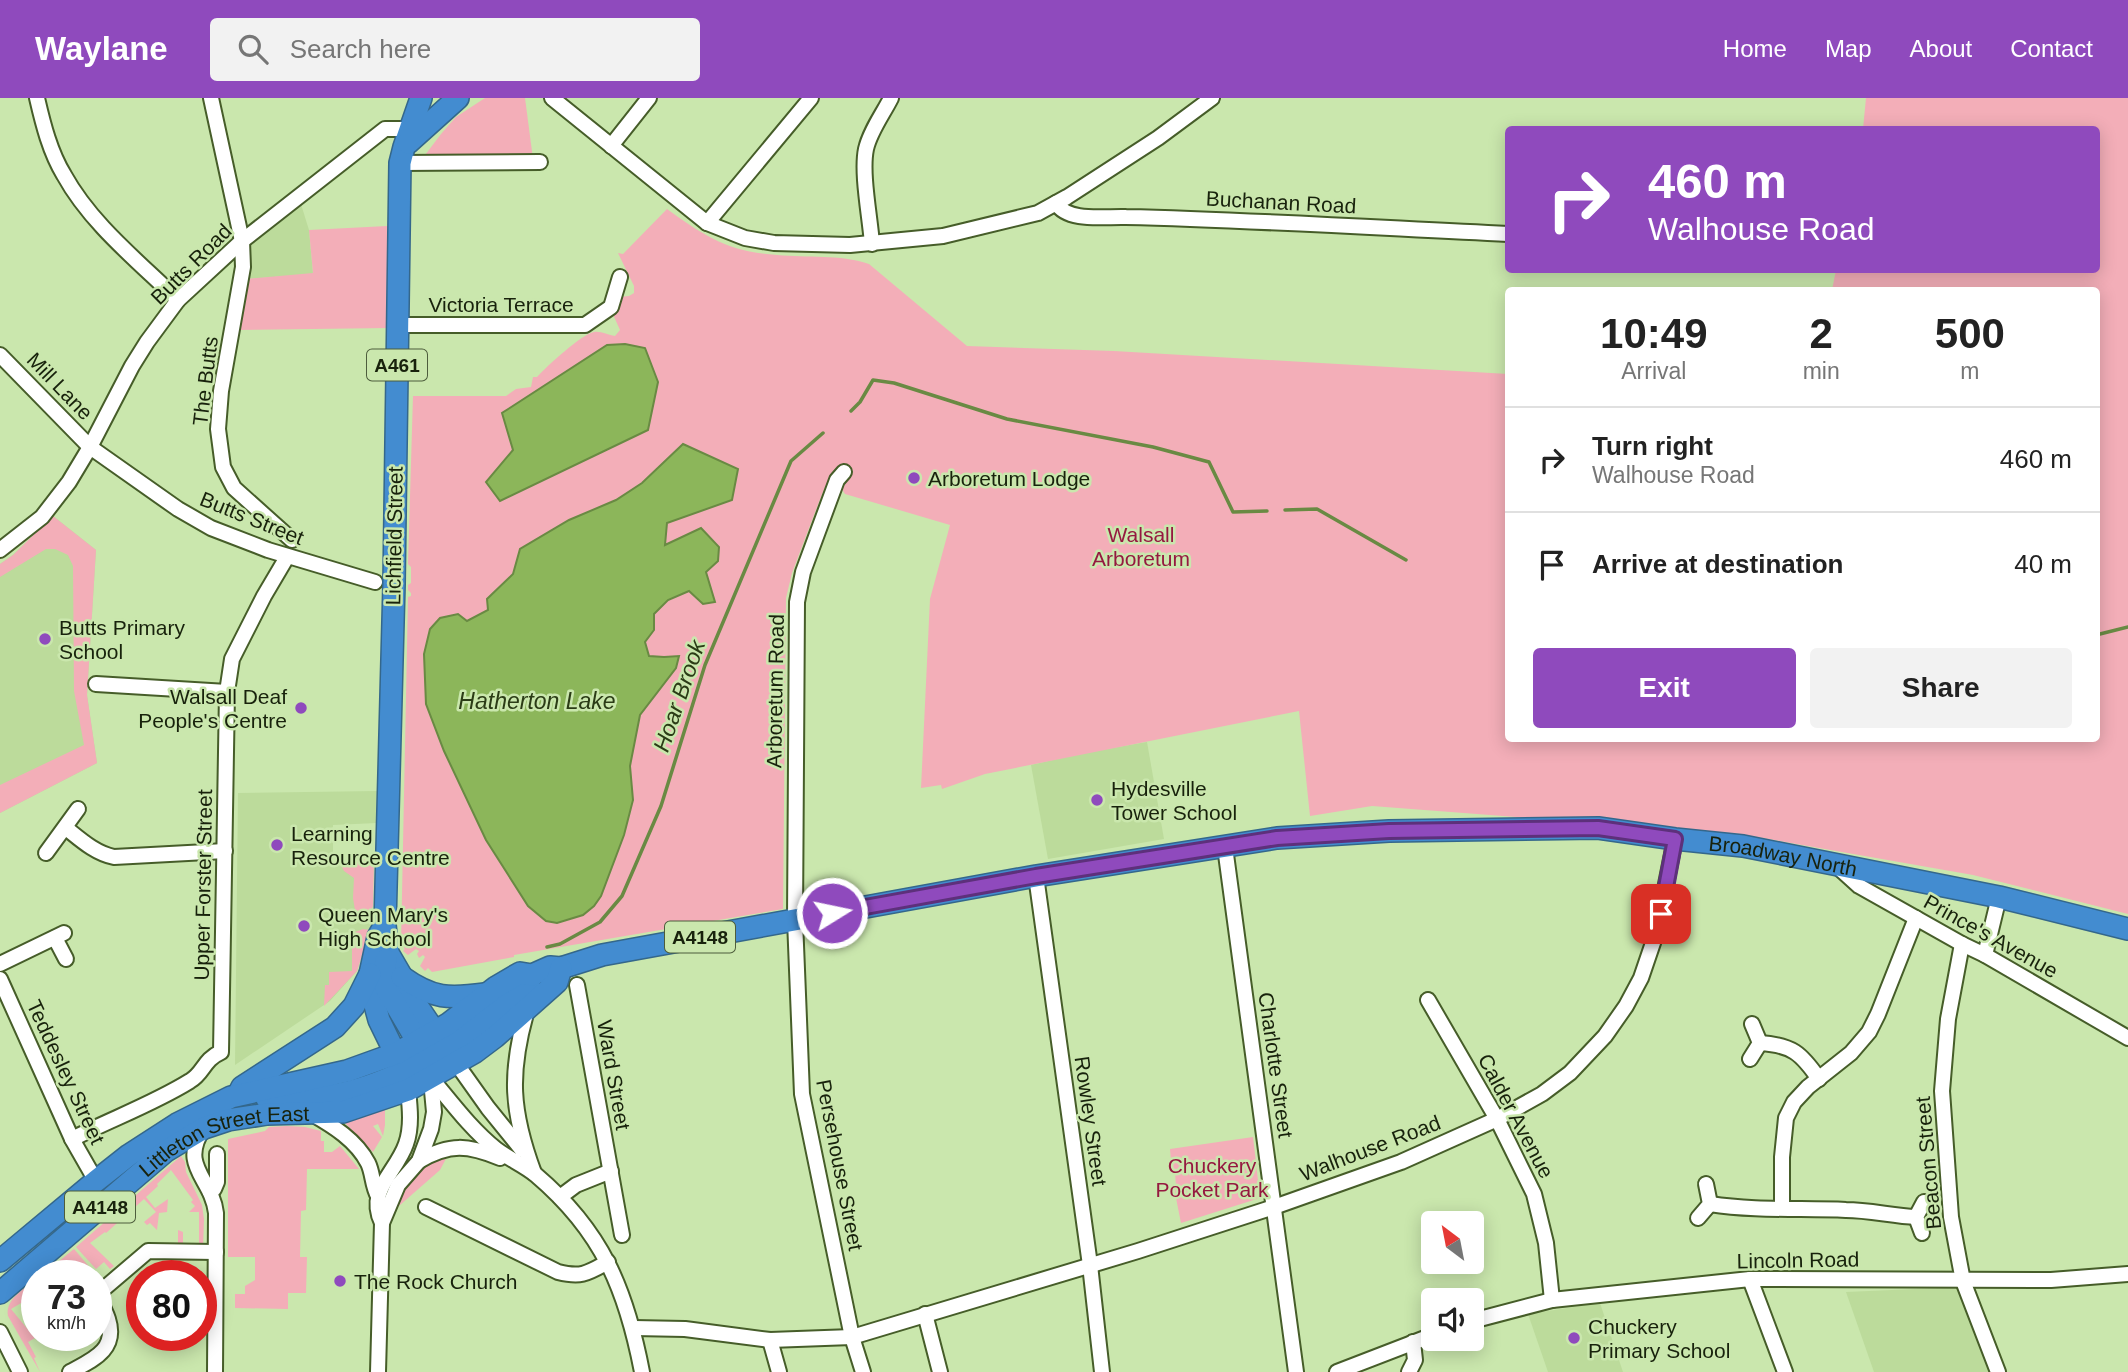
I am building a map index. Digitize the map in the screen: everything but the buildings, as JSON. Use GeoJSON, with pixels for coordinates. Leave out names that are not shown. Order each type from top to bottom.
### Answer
{"type":"FeatureCollection","features":[{"type":"Feature","properties":{"kind":"highway","name":"Lichfield Street"},"geometry":{"type":"LineString","coordinates":[[421,98],[405,146],[397,325],[394,584],[385,925],[388,953],[402,977],[423,1060]]}},
{"type":"Feature","properties":{"kind":"highway"},"geometry":{"type":"LineString","coordinates":[[405,146],[458,98]]}},
{"type":"Feature","properties":{"kind":"highway","name":"Broadway North"},"geometry":{"type":"LineString","coordinates":[[423,1060],[488,993],[520,973],[532,975],[550,967],[561,968],[601,954],[1036,876],[1277,838],[1389,831],[1598,828],[1743,846],[2000,897],[2128,929]]}},
{"type":"Feature","properties":{"kind":"highway","name":"Lichfield Street"},"geometry":{"type":"LineString","coordinates":[[385,925],[378,936],[370,974],[374,1007],[423,1060]]}},
{"type":"Feature","properties":{"kind":"highway"},"geometry":{"type":"LineString","coordinates":[[388,953],[383,968],[386,988],[423,1060]]}},
{"type":"Feature","properties":{"kind":"highway","name":"A4148"},"geometry":{"type":"LineString","coordinates":[[423,1060],[495,1037],[557,982],[561,968]]}},
{"type":"Feature","properties":{"kind":"highway"},"geometry":{"type":"LineString","coordinates":[[244,1094],[242,1087],[335,1027],[354,1006],[370,974]]}},
{"type":"Feature","properties":{"kind":"highway","name":"A4148"},"geometry":{"type":"LineString","coordinates":[[423,1060],[471,1031],[527,986],[532,975]]}},
{"type":"Feature","properties":{"kind":"highway"},"geometry":{"type":"LineString","coordinates":[[402,977],[434,996],[460,997],[488,993]]}},
{"type":"Feature","properties":{"kind":"highway","name":"Littleton Street East"},"geometry":{"type":"LineString","coordinates":[[0,1261],[130,1155],[177,1124],[221,1101],[347,1071],[423,1060]]}},
{"type":"Feature","properties":{"kind":"highway","name":"Littleton Street East"},"geometry":{"type":"LineString","coordinates":[[0,1293],[166,1151],[204,1128],[247,1116],[342,1112],[386,1099],[423,1060]]}},
{"type":"Feature","properties":{"kind":"street"},"geometry":{"type":"LineString","coordinates":[[37,98],[52,151],[77,195],[104,228],[178,300]]}},
{"type":"Feature","properties":{"kind":"street","name":"The Butts"},"geometry":{"type":"LineString","coordinates":[[211,98],[243,241],[243,267],[221,391],[218,429],[223,467],[234,488],[292,540]]}},
{"type":"Feature","properties":{"kind":"street"},"geometry":{"type":"LineString","coordinates":[[552,98],[707,223],[728,233],[774,243],[872,244],[943,236],[1038,213],[1158,138],[1212,98]]}},
{"type":"Feature","properties":{"kind":"street"},"geometry":{"type":"LineString","coordinates":[[611,146],[649,98]]}},
{"type":"Feature","properties":{"kind":"street"},"geometry":{"type":"LineString","coordinates":[[707,223],[811,98]]}},
{"type":"Feature","properties":{"kind":"street"},"geometry":{"type":"LineString","coordinates":[[872,244],[866,149],[891,98]]}},
{"type":"Feature","properties":{"kind":"street","name":"Butts Road"},"geometry":{"type":"LineString","coordinates":[[0,550],[42,517],[69,482],[146,342],[178,300],[243,241],[385,128],[405,146],[540,162]]}},
{"type":"Feature","properties":{"kind":"street","name":"Buchanan Road"},"geometry":{"type":"LineString","coordinates":[[1062,200],[1064,212],[1080,216],[1505,234]]}},
{"type":"Feature","properties":{"kind":"street","name":"Victoria Terrace"},"geometry":{"type":"LineString","coordinates":[[397,325],[585,325],[611,307],[620,277]]}},
{"type":"Feature","properties":{"kind":"street","name":"Mill Lane"},"geometry":{"type":"LineString","coordinates":[[0,355],[90,447]]}},
{"type":"Feature","properties":{"kind":"street","name":"Butts Street"},"geometry":{"type":"LineString","coordinates":[[90,447],[178,509],[211,528],[287,557],[374,582]]}},
{"type":"Feature","properties":{"kind":"street","name":"Arboretum Road"},"geometry":{"type":"LineString","coordinates":[[795,920],[797,602],[803,572],[837,480],[844,472]]}},
{"type":"Feature","properties":{"kind":"street","name":"Upper Forster Street"},"geometry":{"type":"LineString","coordinates":[[72,1139],[194,1079],[211,1056],[221,1052],[228,692],[232,659],[287,557]]}},
{"type":"Feature","properties":{"kind":"street"},"geometry":{"type":"LineString","coordinates":[[96,684],[228,692]]}},
{"type":"Feature","properties":{"kind":"street"},"geometry":{"type":"LineString","coordinates":[[46,853],[78,809]]}},
{"type":"Feature","properties":{"kind":"street"},"geometry":{"type":"LineString","coordinates":[[66,828],[90,847],[114,857],[225,851]]}},
{"type":"Feature","properties":{"kind":"street","name":"Walhouse Road"},"geometry":{"type":"LineString","coordinates":[[634,1328],[685,1329],[770,1340],[852,1337],[1274,1207],[1401,1162],[1497,1119],[1542,1094],[1570,1073],[1605,1036],[1626,1006],[1641,978],[1656,934],[1675,839]]}},
{"type":"Feature","properties":{"kind":"street","name":"Charlotte Street"},"geometry":{"type":"LineString","coordinates":[[1225,848],[1296,1372]]}},
{"type":"Feature","properties":{"kind":"street","name":"Prince's Avenue"},"geometry":{"type":"LineString","coordinates":[[1837,866],[1859,886],[2128,1038]]}},
{"type":"Feature","properties":{"kind":"street","name":"Rowley Street"},"geometry":{"type":"LineString","coordinates":[[1036,876],[1090,1265],[1102,1372]]}},
{"type":"Feature","properties":{"kind":"street"},"geometry":{"type":"LineString","coordinates":[[1985,955],[2000,897]]}},
{"type":"Feature","properties":{"kind":"street"},"geometry":{"type":"LineString","coordinates":[[1782,1208],[1782,1157],[1786,1118],[1794,1102],[1851,1053],[1869,1032],[1916,918]]}},
{"type":"Feature","properties":{"kind":"street","name":"Persehouse Street"},"geometry":{"type":"LineString","coordinates":[[795,920],[802,1094],[852,1337],[863,1372]]}},
{"type":"Feature","properties":{"kind":"street"},"geometry":{"type":"LineString","coordinates":[[0,964],[60,935],[66,959]]}},
{"type":"Feature","properties":{"kind":"street","name":"Beacon Street"},"geometry":{"type":"LineString","coordinates":[[1962,944],[1948,1019],[1942,1091],[1951,1217],[1963,1281],[1998,1372]]}},
{"type":"Feature","properties":{"kind":"street","name":"Teddesley Street"},"geometry":{"type":"LineString","coordinates":[[0,979],[72,1139],[96,1181]]}},
{"type":"Feature","properties":{"kind":"street","name":"Ward Street"},"geometry":{"type":"LineString","coordinates":[[577,985],[622,1235]]}},
{"type":"Feature","properties":{"kind":"street","name":"Calder Avenue"},"geometry":{"type":"LineString","coordinates":[[1428,1000],[1497,1119],[1534,1194],[1546,1243],[1552,1300]]}},
{"type":"Feature","properties":{"kind":"street"},"geometry":{"type":"LineString","coordinates":[[528,1007],[516,1056],[514,1084],[517,1122],[534,1172]]}},
{"type":"Feature","properties":{"kind":"street"},"geometry":{"type":"LineString","coordinates":[[1752,1024],[1760,1043]]}},
{"type":"Feature","properties":{"kind":"street"},"geometry":{"type":"LineString","coordinates":[[1760,1043],[1791,1048],[1807,1060],[1819,1079]]}},
{"type":"Feature","properties":{"kind":"street"},"geometry":{"type":"LineString","coordinates":[[1750,1059],[1760,1043]]}},
{"type":"Feature","properties":{"kind":"street"},"geometry":{"type":"LineString","coordinates":[[423,1060],[488,1108],[525,1153],[534,1172]]}},
{"type":"Feature","properties":{"kind":"street"},"geometry":{"type":"LineString","coordinates":[[423,1060],[483,1138],[512,1160],[534,1172],[582,1221],[608,1262],[634,1328],[642,1372]]}},
{"type":"Feature","properties":{"kind":"street","name":"Lichfield Street"},"geometry":{"type":"LineString","coordinates":[[378,1372],[382,1223],[398,1185],[419,1161],[431,1129],[434,1112],[423,1060]]}},
{"type":"Feature","properties":{"kind":"street","name":"Lichfield Street"},"geometry":{"type":"LineString","coordinates":[[382,1223],[377,1214],[378,1196],[386,1177],[403,1152],[408,1137],[423,1060]]}},
{"type":"Feature","properties":{"kind":"street"},"geometry":{"type":"LineString","coordinates":[[312,1114],[345,1135],[357,1148],[367,1161],[378,1196]]}},
{"type":"Feature","properties":{"kind":"street"},"geometry":{"type":"LineString","coordinates":[[204,1128],[193,1153],[216,1213],[215,1372]]}},
{"type":"Feature","properties":{"kind":"street"},"geometry":{"type":"LineString","coordinates":[[419,1161],[440,1151],[459,1147],[484,1151],[534,1172]]}},
{"type":"Feature","properties":{"kind":"street"},"geometry":{"type":"LineString","coordinates":[[210,1192],[215,1189],[217,1182],[217,1154]]}},
{"type":"Feature","properties":{"kind":"street"},"geometry":{"type":"LineString","coordinates":[[560,1197],[576,1185],[611,1171]]}},
{"type":"Feature","properties":{"kind":"street"},"geometry":{"type":"LineString","coordinates":[[1706,1184],[1710,1204]]}},
{"type":"Feature","properties":{"kind":"street"},"geometry":{"type":"LineString","coordinates":[[1922,1233],[1916,1217],[1924,1202]]}},
{"type":"Feature","properties":{"kind":"street"},"geometry":{"type":"LineString","coordinates":[[1710,1204],[1754,1210],[1853,1210],[1916,1217]]}},
{"type":"Feature","properties":{"kind":"street"},"geometry":{"type":"LineString","coordinates":[[1698,1218],[1710,1204]]}},
{"type":"Feature","properties":{"kind":"street"},"geometry":{"type":"LineString","coordinates":[[426,1207],[558,1272],[574,1276],[586,1275],[608,1262]]}},
{"type":"Feature","properties":{"kind":"street"},"geometry":{"type":"LineString","coordinates":[[70,1372],[98,1357],[106,1347],[110,1331],[109,1321],[99,1297],[102,1289],[148,1251],[216,1252]]}},
{"type":"Feature","properties":{"kind":"street","name":"Lincoln Road"},"geometry":{"type":"LineString","coordinates":[[1484,1318],[1552,1300],[1750,1279],[2051,1280],[2128,1274]]}},
{"type":"Feature","properties":{"kind":"street"},"geometry":{"type":"LineString","coordinates":[[1750,1279],[1786,1372]]}},
{"type":"Feature","properties":{"kind":"street"},"geometry":{"type":"LineString","coordinates":[[925,1314],[940,1372]]}},
{"type":"Feature","properties":{"kind":"street"},"geometry":{"type":"LineString","coordinates":[[0,1332],[20,1372]]}},
{"type":"Feature","properties":{"kind":"street"},"geometry":{"type":"LineString","coordinates":[[1337,1372],[1421,1339]]}},
{"type":"Feature","properties":{"kind":"street"},"geometry":{"type":"LineString","coordinates":[[770,1340],[779,1372]]}},
{"type":"Feature","properties":{"kind":"street"},"geometry":{"type":"LineString","coordinates":[[1409,1372],[1415,1360],[1413,1342]]}},
{"type":"Feature","properties":{"kind":"shaded area"},"geometry":{"type":"Polygon","coordinates":[[[300,201],[309,230],[313,274],[246,279],[249,239],[300,201]]]}},
{"type":"Feature","properties":{"kind":"shaded area","name":"Butts Primary School"},"geometry":{"type":"Polygon","coordinates":[[[53,516],[96,550],[87,695],[97,763],[0,813],[0,564],[53,516]]]}},
{"type":"Feature","properties":{"kind":"shaded area","name":"Hydesville Tower School"},"geometry":{"type":"Polygon","coordinates":[[[1147,742],[1164,839],[1048,859],[1031,765],[1147,742]]]}},
{"type":"Feature","properties":{"kind":"shaded area","name":"Queen Mary's High School"},"geometry":{"type":"Polygon","coordinates":[[[377,791],[377,823],[333,825],[333,861],[374,859],[372,922],[357,971],[330,1001],[235,1065],[238,793],[377,791]]]}},
{"type":"Feature","properties":{"kind":"shaded area"},"geometry":{"type":"Polygon","coordinates":[[[1961,1287],[1992,1372],[1874,1372],[1846,1292],[1961,1287]]]}},
{"type":"Feature","properties":{"kind":"shaded area","name":"Chuckery Primary School"},"geometry":{"type":"Polygon","coordinates":[[[1600,1303],[1623,1372],[1548,1372],[1528,1314],[1600,1303]]]}},
{"type":"Feature","properties":{"kind":"green space"},"geometry":{"type":"Polygon","coordinates":[[[485,98],[525,98],[533,159],[419,163],[456,117],[485,98]]]}},
{"type":"Feature","properties":{"kind":"green space","name":"Walsall Arboretum"},"geometry":{"type":"Polygon","coordinates":[[[1866,98],[2128,98],[2128,914],[1973,875],[1740,834],[1372,806],[1310,816],[1299,711],[985,774],[942,789],[941,785],[921,788],[930,599],[950,525],[845,494],[840,486],[831,484],[825,487],[817,507],[792,573],[786,598],[783,909],[514,955],[432,972],[428,968],[425,971],[420,966],[425,957],[423,955],[419,958],[419,951],[416,949],[408,955],[403,951],[405,949],[401,945],[408,597],[411,596],[408,585],[411,583],[411,567],[408,564],[413,396],[506,396],[516,389],[531,387],[533,377],[537,377],[581,338],[594,332],[615,336],[620,330],[611,310],[619,297],[634,293],[634,286],[618,253],[623,254],[667,209],[705,235],[745,250],[777,255],[846,259],[869,264],[967,346],[1114,351],[1505,374],[1505,742],[2100,742],[2100,287],[1833,287],[1835,273],[2100,273],[2100,126],[1863,126],[1866,98]]]}},
{"type":"Feature","properties":{"kind":"green space"},"geometry":{"type":"Polygon","coordinates":[[[387,226],[389,328],[238,330],[246,279],[313,273],[309,230],[387,226]]]}},
{"type":"Feature","properties":{"kind":"green space"},"geometry":{"type":"Polygon","coordinates":[[[53,516],[96,550],[87,695],[97,763],[0,813],[0,785],[84,745],[74,691],[73,566],[68,555],[55,549],[46,549],[0,577],[0,564],[53,516]]]}},
{"type":"Feature","properties":{"kind":"green space"},"geometry":{"type":"Polygon","coordinates":[[[374,859],[373,906],[370,912],[364,915],[355,910],[354,878],[344,871],[339,861],[374,859]]]}},
{"type":"Feature","properties":{"kind":"green space"},"geometry":{"type":"Polygon","coordinates":[[[370,930],[357,971],[324,1006],[329,972],[352,971],[352,938],[355,932],[370,930]]]}},
{"type":"Feature","properties":{"kind":"green space"},"geometry":{"type":"Polygon","coordinates":[[[385,1109],[383,1136],[378,1124],[373,1126],[382,1137],[373,1152],[343,1121],[385,1109]]]}},
{"type":"Feature","properties":{"kind":"green space"},"geometry":{"type":"Polygon","coordinates":[[[287,1126],[321,1131],[324,1152],[332,1152],[340,1146],[359,1169],[307,1169],[306,1210],[301,1211],[300,1257],[307,1257],[306,1293],[288,1293],[288,1309],[235,1308],[235,1294],[245,1294],[245,1286],[255,1280],[255,1257],[228,1257],[228,1139],[265,1131],[269,1127],[287,1126]]]}},
{"type":"Feature","properties":{"kind":"green space","name":"Chuckery Pocket Park"},"geometry":{"type":"Polygon","coordinates":[[[1253,1137],[1260,1198],[1181,1223],[1170,1149],[1253,1137]]]}},
{"type":"Feature","properties":{"kind":"green space"},"geometry":{"type":"Polygon","coordinates":[[[448,1155],[440,1170],[392,1212],[401,1193],[414,1177],[430,1164],[448,1155]]]}},
{"type":"Feature","properties":{"kind":"green space"},"geometry":{"type":"Polygon","coordinates":[[[181,1156],[202,1205],[203,1249],[178,1249],[178,1230],[183,1232],[183,1247],[199,1247],[199,1212],[189,1212],[195,1206],[191,1202],[193,1200],[171,1170],[146,1197],[155,1208],[168,1199],[167,1212],[159,1213],[157,1230],[150,1223],[147,1225],[144,1222],[156,1212],[144,1199],[106,1233],[90,1243],[108,1260],[88,1260],[76,1247],[181,1156]]]}},
{"type":"Feature","properties":{"kind":"green space"},"geometry":{"type":"Polygon","coordinates":[[[74,1249],[83,1260],[61,1260],[74,1249]]]}},
{"type":"Feature","properties":{"kind":"green space"},"geometry":{"type":"Polygon","coordinates":[[[21,1291],[21,1303],[11,1309],[21,1321],[21,1339],[8,1316],[12,1299],[21,1291]]]}},
{"type":"Feature","properties":{"kind":"green space"},"geometry":{"type":"Polygon","coordinates":[[[28,1351],[33,1351],[40,1372],[28,1351]]]}},
{"type":"Feature","properties":{"kind":"water"},"geometry":{"type":"Polygon","coordinates":[[[625,344],[645,348],[658,382],[648,430],[500,501],[486,482],[513,450],[502,413],[607,345],[625,344]]]}},
{"type":"Feature","properties":{"kind":"water","name":"Hatherton Lake"},"geometry":{"type":"Polygon","coordinates":[[[683,444],[738,469],[732,500],[667,523],[665,545],[701,528],[719,547],[718,561],[706,572],[715,602],[703,604],[689,591],[668,600],[654,614],[654,630],[645,642],[649,656],[679,656],[676,668],[640,715],[630,766],[633,800],[624,835],[601,896],[594,906],[583,915],[557,923],[546,921],[528,906],[486,840],[444,751],[426,704],[424,654],[430,629],[440,618],[458,614],[467,621],[488,610],[487,599],[513,574],[520,549],[569,520],[616,500],[642,483],[683,444]]]}},
{"type":"Feature","properties":{"kind":"waterway","name":"Hoar Brook"},"geometry":{"type":"LineString","coordinates":[[851,411],[860,402],[873,380],[894,383],[1007,419],[1153,447],[1209,462],[1233,512],[1267,511]]}},
{"type":"Feature","properties":{"kind":"waterway","name":"Hoar Brook"},"geometry":{"type":"LineString","coordinates":[[547,947],[560,944],[600,922],[622,896],[661,806],[705,665],[791,461],[823,433]]}},
{"type":"Feature","properties":{"kind":"waterway","name":"Hoar Brook"},"geometry":{"type":"LineString","coordinates":[[1285,510],[1317,509],[1406,560]]}},
{"type":"Feature","properties":{"kind":"waterway","name":"Hoar Brook"},"geometry":{"type":"LineString","coordinates":[[2100,634],[2128,627]]}},
{"type":"Feature","properties":{"kind":"place","name":"Arboretum Lodge"},"geometry":{"type":"Point","coordinates":[914,478]}},
{"type":"Feature","properties":{"kind":"place","name":"Butts Primary School"},"geometry":{"type":"Point","coordinates":[45,639]}},
{"type":"Feature","properties":{"kind":"place","name":"Walsall Deaf People's Centre"},"geometry":{"type":"Point","coordinates":[301,708]}},
{"type":"Feature","properties":{"kind":"place","name":"Hydesville Tower School"},"geometry":{"type":"Point","coordinates":[1097,800]}},
{"type":"Feature","properties":{"kind":"place","name":"Learning Resource Centre"},"geometry":{"type":"Point","coordinates":[277,845]}},
{"type":"Feature","properties":{"kind":"place","name":"Queen Mary's High School"},"geometry":{"type":"Point","coordinates":[304,926]}},
{"type":"Feature","properties":{"kind":"place","name":"The Rock Church"},"geometry":{"type":"Point","coordinates":[340,1281]}},
{"type":"Feature","properties":{"kind":"place","name":"Chuckery Primary School"},"geometry":{"type":"Point","coordinates":[1574,1338]}},
{"type":"Feature","properties":{"kind":"route"},"geometry":{"type":"LineString","coordinates":[[832,913],[1036,876],[1277,838],[1389,831],[1598,828],[1675,839],[1661,914]]}}]}
